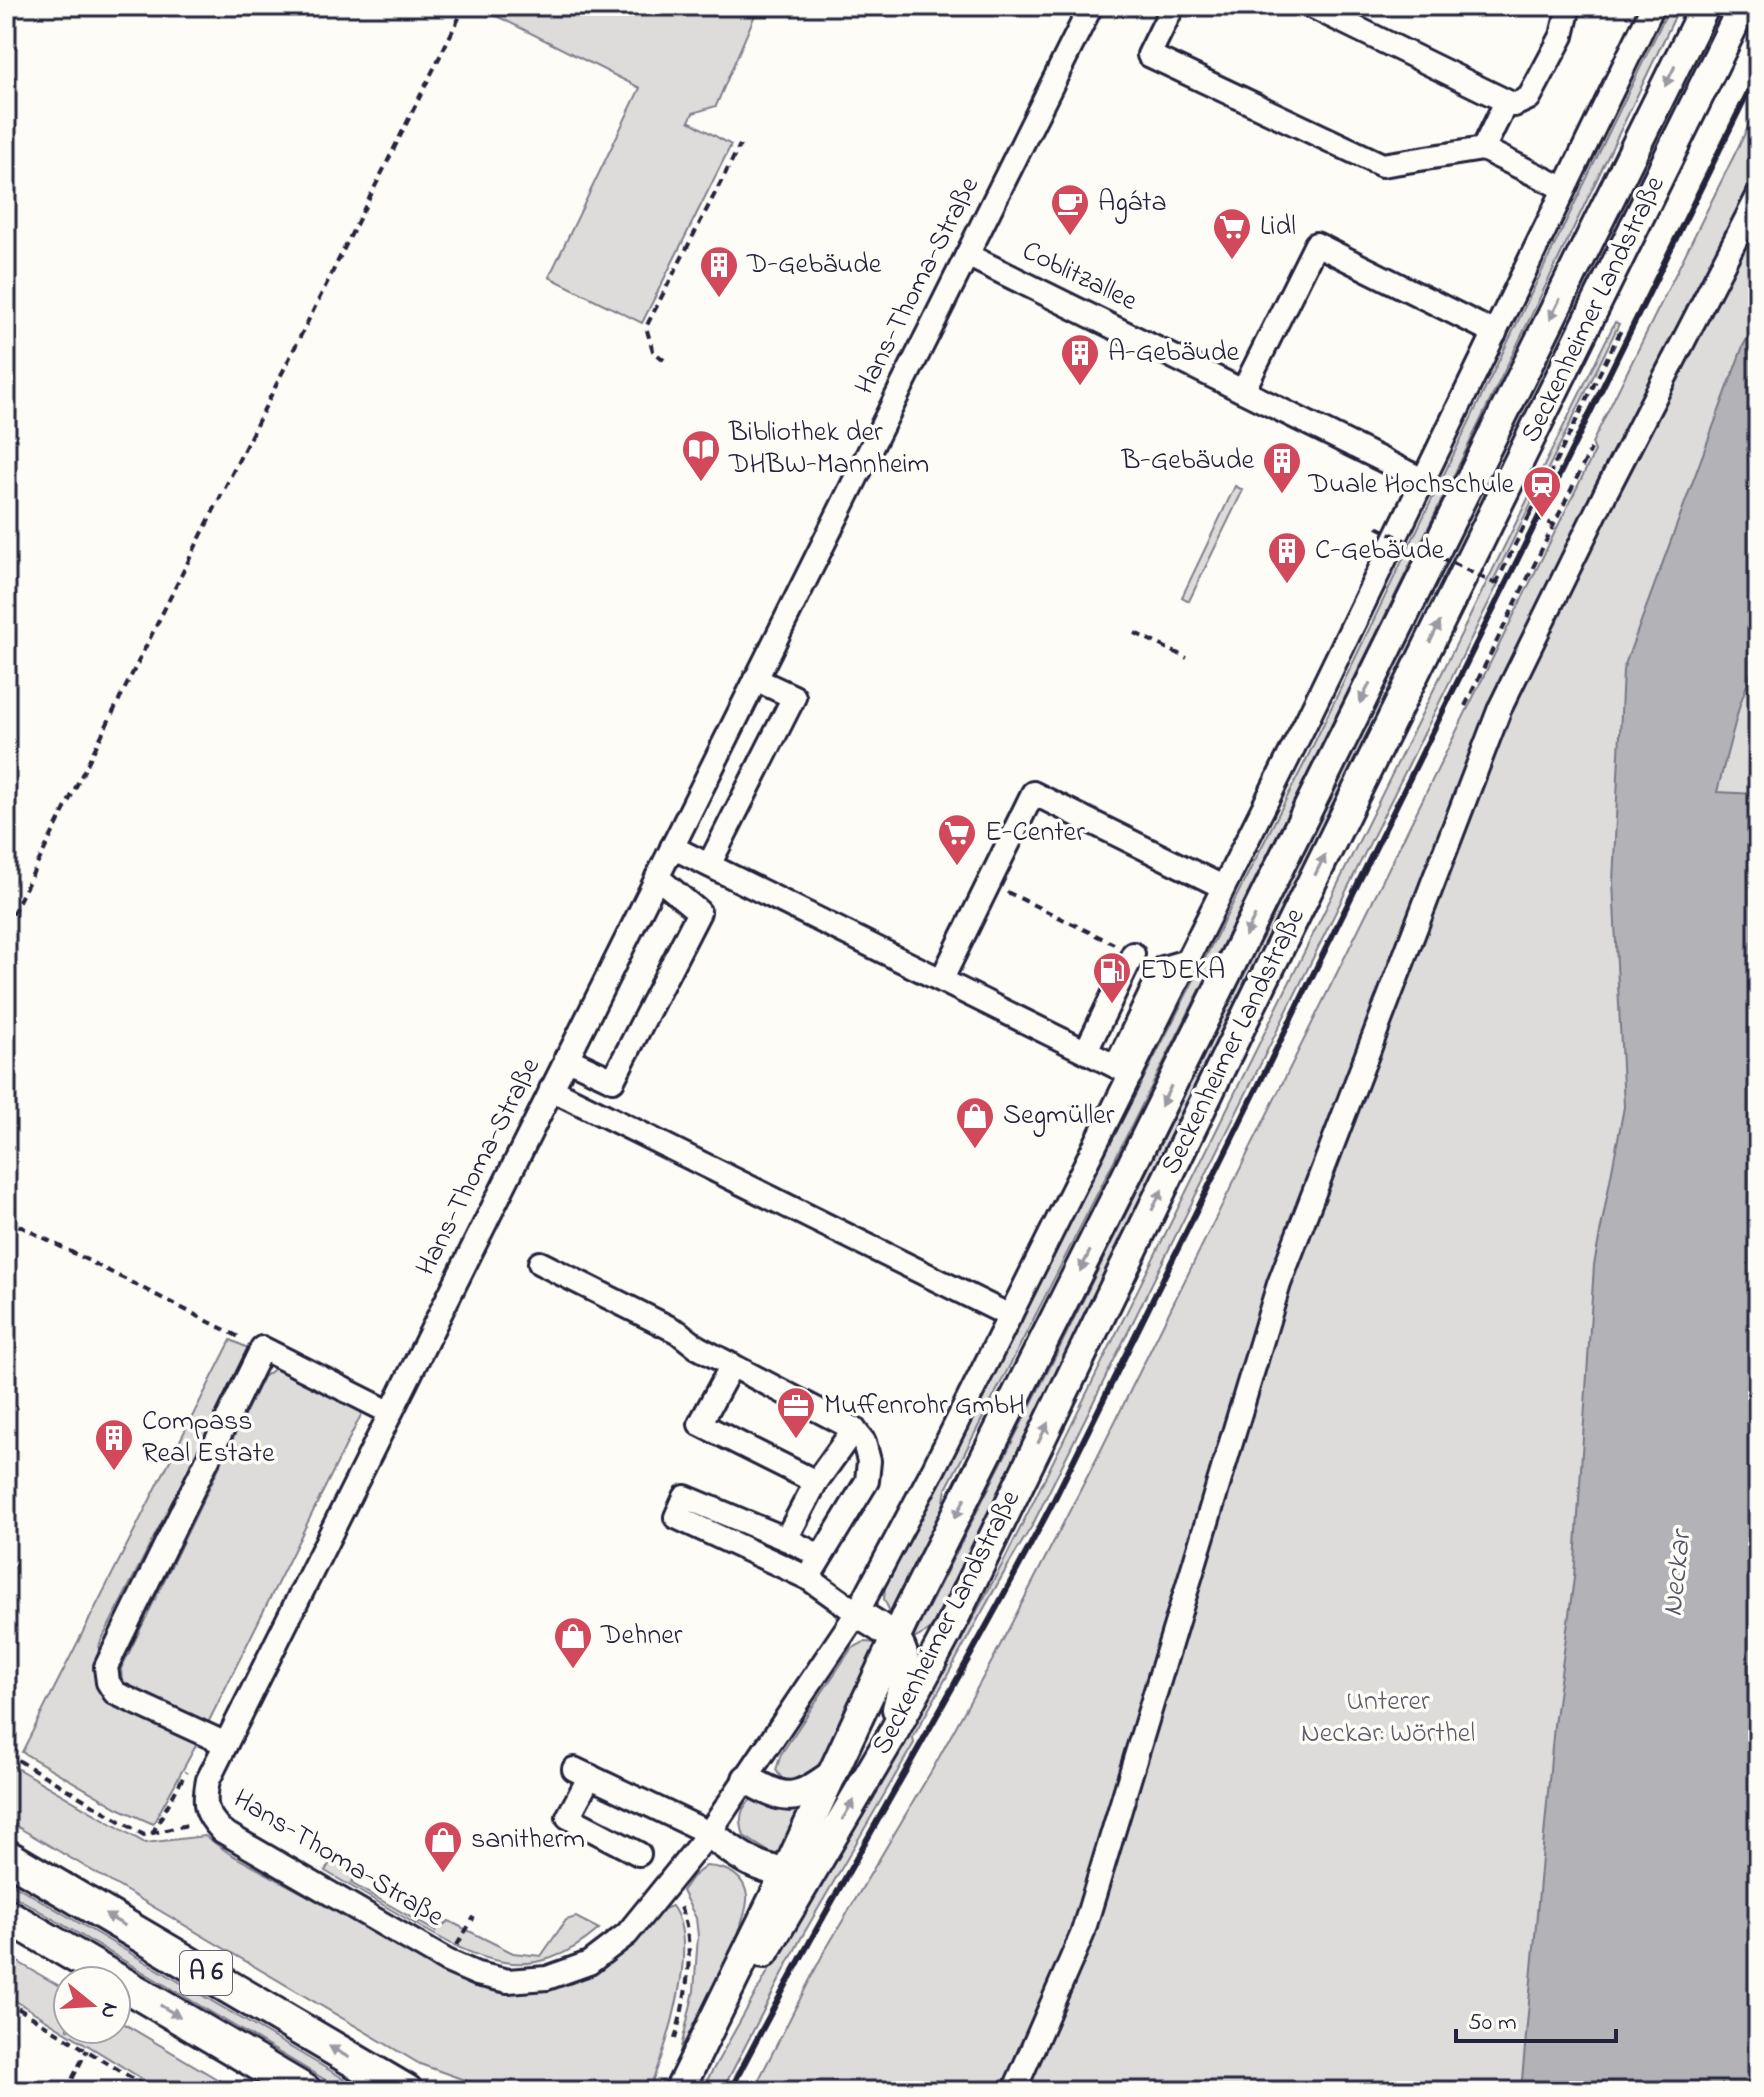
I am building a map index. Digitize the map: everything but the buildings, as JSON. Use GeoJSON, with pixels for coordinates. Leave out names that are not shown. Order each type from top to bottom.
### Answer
{"type":"FeatureCollection","features":[{"type":"Feature","properties":{"kind":"highway","name":"A 6"},"geometry":{"type":"LineString","coordinates":[[6,1856],[406,2091]]}},
{"type":"Feature","properties":{"kind":"highway","name":"A 6"},"geometry":{"type":"LineString","coordinates":[[6,1915],[305,2091]]}},
{"type":"Feature","properties":{"kind":"main road","name":"Seckenheimer Landstraße"},"geometry":{"type":"LineString","coordinates":[[684,2054],[740,1992],[797,1876],[833,1774],[895,1640],[1705,6]]}},
{"type":"Feature","properties":{"kind":"main road","name":"Seckenheimer Landstraße"},"geometry":{"type":"LineString","coordinates":[[679,2091],[684,2054],[759,1925],[797,1876],[891,1737],[985,1558],[1008,1503],[1743,6]]}},
{"type":"Feature","properties":{"kind":"main road"},"geometry":{"type":"LineString","coordinates":[[857,1613],[895,1640],[902,1653],[904,1680],[891,1737]]}},
{"type":"Feature","properties":{"kind":"main road"},"geometry":{"type":"LineString","coordinates":[[747,1779],[769,1792],[786,1797],[809,1792],[833,1774]]}},
{"type":"Feature","properties":{"kind":"main road"},"geometry":{"type":"LineString","coordinates":[[709,1833],[746,1862],[797,1876]]}},
{"type":"Feature","properties":{"kind":"main road"},"geometry":{"type":"LineString","coordinates":[[746,1862],[756,1895],[759,1925]]}},
{"type":"Feature","properties":{"kind":"street","name":"Hans-Thoma-Straße"},"geometry":{"type":"LineString","coordinates":[[709,1833],[627,1934],[589,1963],[547,1978],[508,1981],[477,1974],[447,1961],[222,1831],[208,1816],[205,1798],[216,1740],[389,1412],[1091,6]]}},
{"type":"Feature","properties":{"kind":"street"},"geometry":{"type":"LineString","coordinates":[[1173,6],[1149,55],[1382,165],[1483,149],[1563,188]]}},
{"type":"Feature","properties":{"kind":"street"},"geometry":{"type":"LineString","coordinates":[[1311,6],[1514,105],[1529,98],[1562,36],[1563,8]]}},
{"type":"Feature","properties":{"kind":"street"},"geometry":{"type":"LineString","coordinates":[[639,1854],[568,1817],[582,1772],[709,1833],[857,1613],[1010,1316],[1123,1070],[1187,961],[1653,6]]}},
{"type":"Feature","properties":{"kind":"street"},"geometry":{"type":"LineString","coordinates":[[1483,149],[1506,102]]}},
{"type":"Feature","properties":{"kind":"street"},"geometry":{"type":"LineString","coordinates":[[1014,2091],[1082,1935],[1279,1284],[1500,708],[1606,492],[1758,196]]}},
{"type":"Feature","properties":{"kind":"street"},"geometry":{"type":"LineString","coordinates":[[1243,391],[1316,244],[1495,333]]}},
{"type":"Feature","properties":{"kind":"street","name":"Coblitzallee"},"geometry":{"type":"LineString","coordinates":[[967,255],[1423,480]]}},
{"type":"Feature","properties":{"kind":"street"},"geometry":{"type":"LineString","coordinates":[[709,865],[794,697],[755,679]]}},
{"type":"Feature","properties":{"kind":"street"},"geometry":{"type":"LineString","coordinates":[[942,979],[1033,793],[1223,887]]}},
{"type":"Feature","properties":{"kind":"street"},"geometry":{"type":"LineString","coordinates":[[672,847],[1123,1070]]}},
{"type":"Feature","properties":{"kind":"street"},"geometry":{"type":"LineString","coordinates":[[566,1058],[613,1080],[699,912],[657,877]]}},
{"type":"Feature","properties":{"kind":"street"},"geometry":{"type":"LineString","coordinates":[[1086,1051],[1133,954]]}},
{"type":"Feature","properties":{"kind":"street"},"geometry":{"type":"LineString","coordinates":[[551,1089],[1010,1316]]}},
{"type":"Feature","properties":{"kind":"street"},"geometry":{"type":"LineString","coordinates":[[540,1263],[678,1332],[697,1347],[854,1429],[867,1452],[867,1481],[808,1578]]}},
{"type":"Feature","properties":{"kind":"street"},"geometry":{"type":"LineString","coordinates":[[216,1740],[115,1693],[108,1682],[106,1667],[262,1348],[389,1412]]}},
{"type":"Feature","properties":{"kind":"street"},"geometry":{"type":"LineString","coordinates":[[732,1365],[700,1424],[816,1482]]}},
{"type":"Feature","properties":{"kind":"street"},"geometry":{"type":"LineString","coordinates":[[786,1539],[816,1482],[854,1429]]}},
{"type":"Feature","properties":{"kind":"street"},"geometry":{"type":"LineString","coordinates":[[820,1556],[685,1497],[676,1517],[808,1578],[857,1613]]}},
{"type":"Feature","properties":{"kind":"path"},"geometry":{"type":"LineString","coordinates":[[6,15],[11,6]]}},
{"type":"Feature","properties":{"kind":"path"},"geometry":{"type":"LineString","coordinates":[[6,927],[465,6]]}},
{"type":"Feature","properties":{"kind":"path"},"geometry":{"type":"LineString","coordinates":[[664,360],[653,351],[646,327],[740,145]]}},
{"type":"Feature","properties":{"kind":"path"},"geometry":{"type":"LineString","coordinates":[[1377,527],[1496,584],[1623,326]]}},
{"type":"Feature","properties":{"kind":"path"},"geometry":{"type":"LineString","coordinates":[[1465,706],[1591,449]]}},
{"type":"Feature","properties":{"kind":"path"},"geometry":{"type":"LineString","coordinates":[[1530,514],[1554,525]]}},
{"type":"Feature","properties":{"kind":"path"},"geometry":{"type":"LineString","coordinates":[[1135,633],[1187,658]]}},
{"type":"Feature","properties":{"kind":"path"},"geometry":{"type":"LineString","coordinates":[[989,883],[1133,954]]}},
{"type":"Feature","properties":{"kind":"path"},"geometry":{"type":"LineString","coordinates":[[6,1219],[262,1348]]}},
{"type":"Feature","properties":{"kind":"path"},"geometry":{"type":"LineString","coordinates":[[151,1834],[216,1740]]}},
{"type":"Feature","properties":{"kind":"path"},"geometry":{"type":"LineString","coordinates":[[6,1753],[144,1835],[178,1827]]}},
{"type":"Feature","properties":{"kind":"path"},"geometry":{"type":"LineString","coordinates":[[664,1891],[678,1903],[688,1933],[684,2054]]}},
{"type":"Feature","properties":{"kind":"path"},"geometry":{"type":"LineString","coordinates":[[447,1961],[474,1917]]}},
{"type":"Feature","properties":{"kind":"path"},"geometry":{"type":"LineString","coordinates":[[6,2001],[153,2091]]}},
{"type":"Feature","properties":{"kind":"path"},"geometry":{"type":"LineString","coordinates":[[66,2091],[87,2050]]}},
{"type":"Feature","properties":{"kind":"green space"},"geometry":{"type":"Polygon","coordinates":[[[477,6],[758,8],[716,106],[693,113],[689,121],[731,145],[642,323],[549,277],[640,88],[477,6]]]}},
{"type":"Feature","properties":{"kind":"green space"},"geometry":{"type":"Polygon","coordinates":[[[1670,6],[1680,6],[1501,379],[1134,1121],[946,1489],[942,1514],[892,1616],[884,1599],[885,1586],[1306,760],[1670,6]]]}},
{"type":"Feature","properties":{"kind":"green space"},"geometry":{"type":"Polygon","coordinates":[[[1721,6],[1728,6],[1204,1069],[987,1520],[929,1631],[912,1640],[1058,1351],[1721,6]]]}},
{"type":"Feature","properties":{"kind":"green space","name":"Unterer Neckar: Wörthel"},"geometry":{"type":"Polygon","coordinates":[[[1758,107],[1758,2091],[753,2091],[823,1954],[932,1770],[992,1661],[1098,1456],[1595,451],[1592,443],[1758,107]]]}},
{"type":"Feature","properties":{"kind":"green space"},"geometry":{"type":"Polygon","coordinates":[[[1615,322],[1619,324],[1494,579],[1499,582],[1032,1526],[913,1737],[914,1743],[800,1940],[722,2091],[701,2091],[813,1891],[933,1692],[1004,1561],[1615,322]]]}},
{"type":"Feature","properties":{"kind":"green space"},"geometry":{"type":"Polygon","coordinates":[[[1235,486],[1243,490],[1189,601],[1182,597],[1235,486]]]}},
{"type":"Feature","properties":{"kind":"green space"},"geometry":{"type":"Polygon","coordinates":[[[231,1340],[250,1349],[100,1643],[97,1660],[98,1682],[199,1740],[153,1824],[118,1808],[22,1752],[231,1340]]]}},
{"type":"Feature","properties":{"kind":"green space"},"geometry":{"type":"Polygon","coordinates":[[[275,1368],[289,1370],[364,1409],[207,1725],[134,1690],[122,1680],[121,1669],[263,1377],[275,1368]]]}},
{"type":"Feature","properties":{"kind":"green space"},"geometry":{"type":"Polygon","coordinates":[[[864,1642],[880,1643],[820,1769],[795,1787],[783,1780],[776,1770],[781,1754],[851,1649],[864,1642]]]}},
{"type":"Feature","properties":{"kind":"green space"},"geometry":{"type":"Polygon","coordinates":[[[6,1762],[145,1843],[205,1836],[230,1854],[453,1974],[538,1990],[565,1984],[599,1970],[630,1946],[661,1910],[672,1906],[680,1923],[682,1971],[671,2025],[648,2091],[495,2091],[420,2064],[6,1820],[6,1762]]]}},
{"type":"Feature","properties":{"kind":"green space"},"geometry":{"type":"Polygon","coordinates":[[[754,1798],[815,1800],[785,1862],[744,1836],[742,1814],[745,1805],[754,1798]]]}},
{"type":"Feature","properties":{"kind":"green space"},"geometry":{"type":"Polygon","coordinates":[[[332,1859],[358,1872],[351,1883],[435,1931],[449,1921],[513,1953],[541,1956],[566,1920],[576,1917],[599,1929],[574,1947],[551,1958],[528,1963],[483,1957],[436,1936],[325,1871],[332,1859]]]}},
{"type":"Feature","properties":{"kind":"green space"},"geometry":{"type":"Polygon","coordinates":[[[706,1866],[726,1870],[742,1881],[747,1895],[746,1909],[730,1953],[677,2065],[694,1991],[698,1936],[696,1918],[682,1891],[692,1877],[706,1866]]]}},
{"type":"Feature","properties":{"kind":"green space"},"geometry":{"type":"Polygon","coordinates":[[[6,1880],[365,2091],[344,2091],[6,1891],[6,1880]]]}},
{"type":"Feature","properties":{"kind":"green space"},"geometry":{"type":"Polygon","coordinates":[[[6,1955],[52,1982],[52,2023],[6,1995],[6,1955]]]}},
{"type":"Feature","properties":{"kind":"green space"},"geometry":{"type":"Polygon","coordinates":[[[132,2029],[237,2091],[162,2091],[87,2045],[132,2045],[132,2029]]]}},
{"type":"Feature","properties":{"kind":"water","name":"Neckar"},"geometry":{"type":"Polygon","coordinates":[[[1758,319],[1758,654],[1740,704],[1717,792],[1757,794],[1758,791],[1758,1968],[1755,2091],[1521,2091],[1554,1725],[1574,1578],[1594,1265],[1624,1107],[1613,882],[1623,670],[1743,346],[1758,319]]]}},
{"type":"Feature","properties":{"kind":"railway"},"geometry":{"type":"LineString","coordinates":[[730,2091],[1053,1502],[1758,72]]}},
{"type":"Feature","properties":{"kind":"place","name":"Agáta"},"geometry":{"type":"Point","coordinates":[1070,237]}},
{"type":"Feature","properties":{"kind":"place","name":"Lidl"},"geometry":{"type":"Point","coordinates":[1232,261]}},
{"type":"Feature","properties":{"kind":"place","name":"D-Gebäude"},"geometry":{"type":"Point","coordinates":[719,299]}},
{"type":"Feature","properties":{"kind":"place","name":"A-Gebäude"},"geometry":{"type":"Point","coordinates":[1080,387]}},
{"type":"Feature","properties":{"kind":"place","name":"Bibliothek der DHBW-Mannheim"},"geometry":{"type":"Point","coordinates":[701,483]}},
{"type":"Feature","properties":{"kind":"place","name":"B-Gebäude"},"geometry":{"type":"Point","coordinates":[1282,495]}},
{"type":"Feature","properties":{"kind":"place","name":"Duale Hochschule"},"geometry":{"type":"Point","coordinates":[1542,519]}},
{"type":"Feature","properties":{"kind":"place","name":"C-Gebäude"},"geometry":{"type":"Point","coordinates":[1287,585]}},
{"type":"Feature","properties":{"kind":"place","name":"E-Center"},"geometry":{"type":"Point","coordinates":[957,867]}},
{"type":"Feature","properties":{"kind":"place","name":"EDEKA"},"geometry":{"type":"Point","coordinates":[1112,1005]}},
{"type":"Feature","properties":{"kind":"place","name":"Segmüller"},"geometry":{"type":"Point","coordinates":[975,1150]}},
{"type":"Feature","properties":{"kind":"place","name":"Muffenrohr GmbH"},"geometry":{"type":"Point","coordinates":[796,1440]}},
{"type":"Feature","properties":{"kind":"place","name":"Compass Real Estate"},"geometry":{"type":"Point","coordinates":[114,1472]}},
{"type":"Feature","properties":{"kind":"place","name":"Dehner"},"geometry":{"type":"Point","coordinates":[573,1670]}},
{"type":"Feature","properties":{"kind":"place","name":"sanitherm"},"geometry":{"type":"Point","coordinates":[443,1874]}}]}
